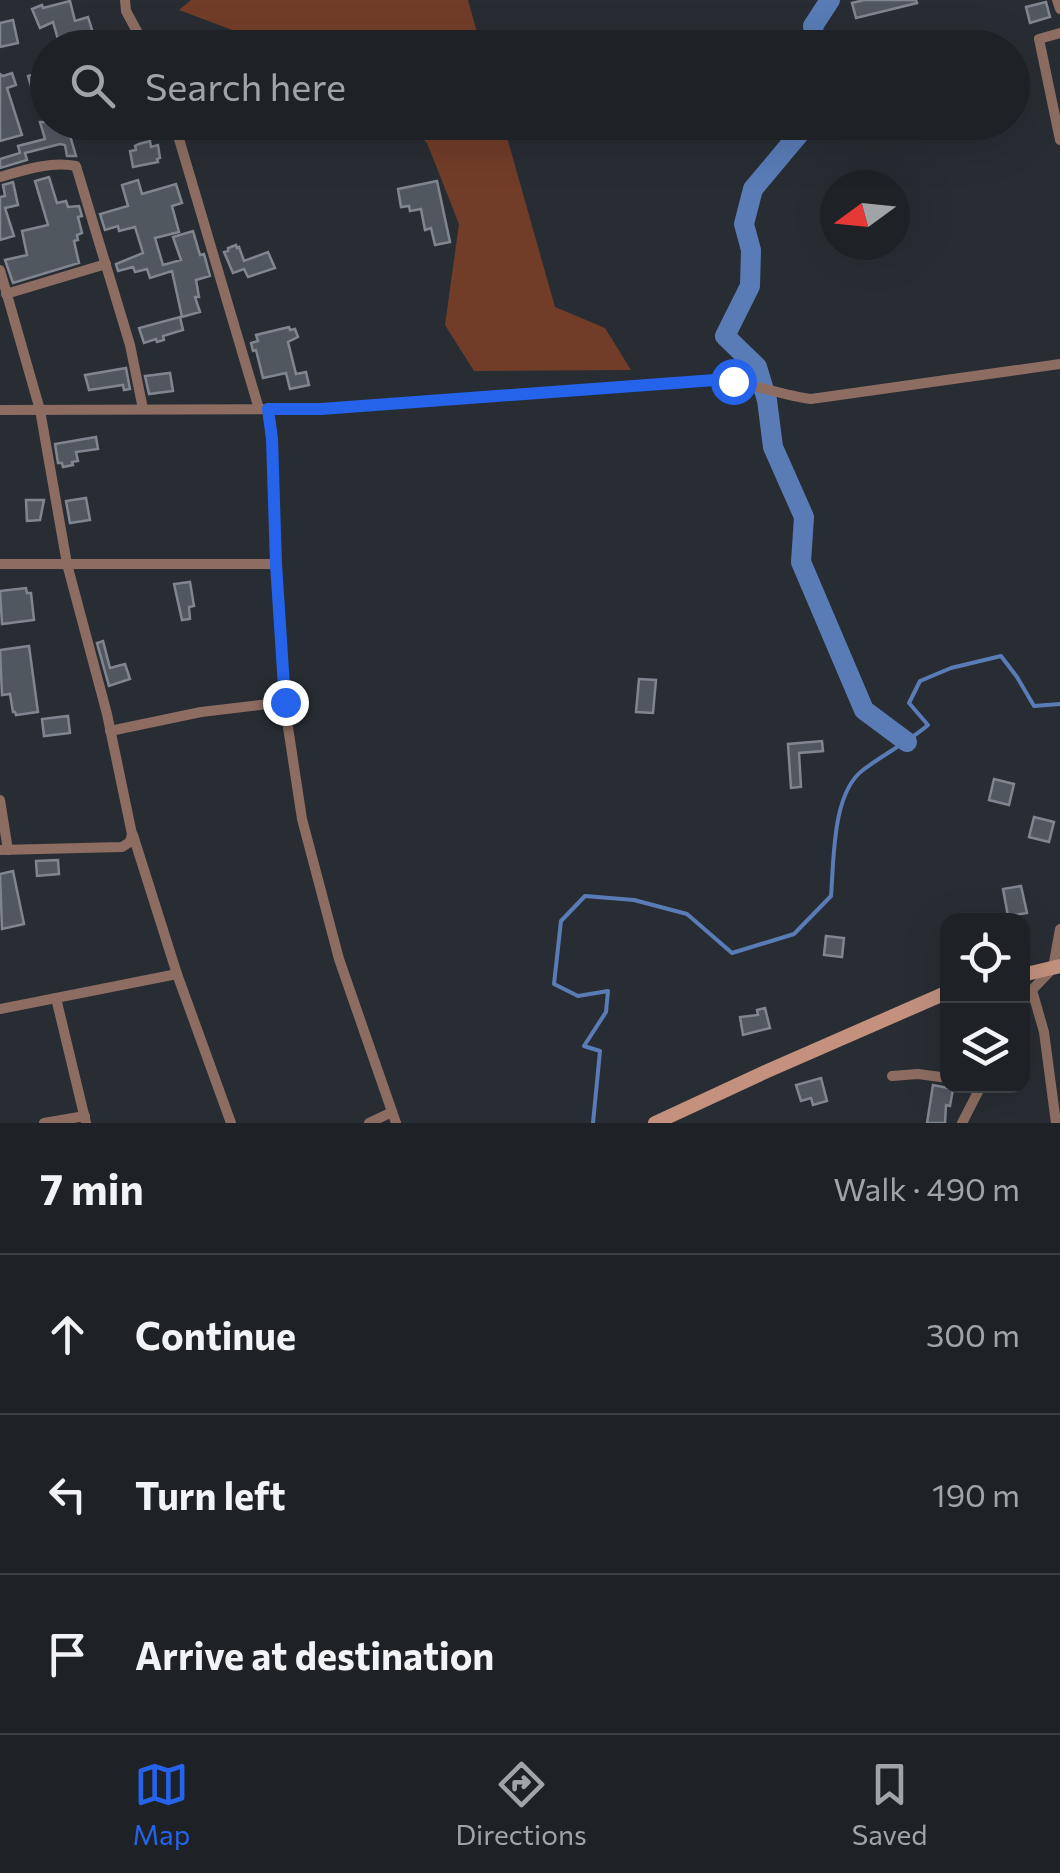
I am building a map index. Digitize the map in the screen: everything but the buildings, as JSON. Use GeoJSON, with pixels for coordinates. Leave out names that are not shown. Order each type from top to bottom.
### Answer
{"type":"FeatureCollection","features":[{"type":"Feature","properties":{"kind":"main road"},"geometry":{"type":"LineString","coordinates":[[1030,971],[1056,967]]}},
{"type":"Feature","properties":{"kind":"main road"},"geometry":{"type":"LineString","coordinates":[[655,1123],[940,999]]}},
{"type":"Feature","properties":{"kind":"main road"},"geometry":{"type":"LineString","coordinates":[[674,1123],[940,1000]]}},
{"type":"Feature","properties":{"kind":"street"},"geometry":{"type":"LineString","coordinates":[[124,0],[136,30]]}},
{"type":"Feature","properties":{"kind":"street"},"geometry":{"type":"LineString","coordinates":[[1057,0],[1060,9]]}},
{"type":"Feature","properties":{"kind":"street"},"geometry":{"type":"LineString","coordinates":[[1060,33],[1039,39],[1060,140]]}},
{"type":"Feature","properties":{"kind":"street"},"geometry":{"type":"LineString","coordinates":[[180,140],[272,439],[285,702],[302,819],[339,960],[394,1118],[369,1123]]}},
{"type":"Feature","properties":{"kind":"street"},"geometry":{"type":"LineString","coordinates":[[0,177],[36,167],[76,166],[130,345],[143,409]]}},
{"type":"Feature","properties":{"kind":"street"},"geometry":{"type":"LineString","coordinates":[[6,294],[106,264]]}},
{"type":"Feature","properties":{"kind":"street"},"geometry":{"type":"LineString","coordinates":[[0,270],[40,410],[68,564],[132,834],[231,1123]]}},
{"type":"Feature","properties":{"kind":"street"},"geometry":{"type":"LineString","coordinates":[[0,410],[340,408],[715,380],[811,399],[1060,364]]}},
{"type":"Feature","properties":{"kind":"street"},"geometry":{"type":"LineString","coordinates":[[0,564],[276,564]]}},
{"type":"Feature","properties":{"kind":"street"},"geometry":{"type":"LineString","coordinates":[[110,731],[201,712],[285,702]]}},
{"type":"Feature","properties":{"kind":"street"},"geometry":{"type":"LineString","coordinates":[[0,800],[4,850],[122,846],[130,842],[132,834]]}},
{"type":"Feature","properties":{"kind":"street"},"geometry":{"type":"LineString","coordinates":[[1024,1003],[1056,967],[1060,929]]}},
{"type":"Feature","properties":{"kind":"street"},"geometry":{"type":"LineString","coordinates":[[0,1009],[178,974]]}},
{"type":"Feature","properties":{"kind":"street"},"geometry":{"type":"LineString","coordinates":[[1032,990],[1044,1032],[1056,1123]]}},
{"type":"Feature","properties":{"kind":"street"},"geometry":{"type":"LineString","coordinates":[[44,1123],[85,1120],[56,998]]}},
{"type":"Feature","properties":{"kind":"street"},"geometry":{"type":"LineString","coordinates":[[892,1076],[940,1077]]}},
{"type":"Feature","properties":{"kind":"street"},"geometry":{"type":"LineString","coordinates":[[962,1123],[978,1093]]}},
{"type":"Feature","properties":{"kind":"shaded area"},"geometry":{"type":"Polygon","coordinates":[[[191,0],[468,0],[476,30],[232,30],[179,10],[191,0]]]}},
{"type":"Feature","properties":{"kind":"shaded area"},"geometry":{"type":"Polygon","coordinates":[[[424,140],[508,140],[555,307],[605,328],[631,370],[474,371],[445,325],[459,224],[424,140]]]}},
{"type":"Feature","properties":{"kind":"waterway"},"geometry":{"type":"LineString","coordinates":[[813,30],[830,0]]}},
{"type":"Feature","properties":{"kind":"waterway"},"geometry":{"type":"LineString","coordinates":[[794,140],[753,189],[744,224],[751,250],[750,286],[725,336],[757,367],[767,400],[773,447],[804,517],[801,562],[864,710],[907,742]]}},
{"type":"Feature","properties":{"kind":"waterway"},"geometry":{"type":"LineString","coordinates":[[593,1123],[600,1051],[584,1046],[606,1012],[608,991],[578,996],[554,984],[561,921],[585,896],[634,900],[687,914],[732,953],[794,934],[831,896],[836,828],[845,794],[853,781],[928,725],[909,703],[920,681],[951,668],[1001,656],[1034,706],[1060,704]]}},
{"type":"Feature","properties":{"kind":"route"},"geometry":{"type":"LineString","coordinates":[[285,702],[268,409],[321,409],[733,381]]}}]}
